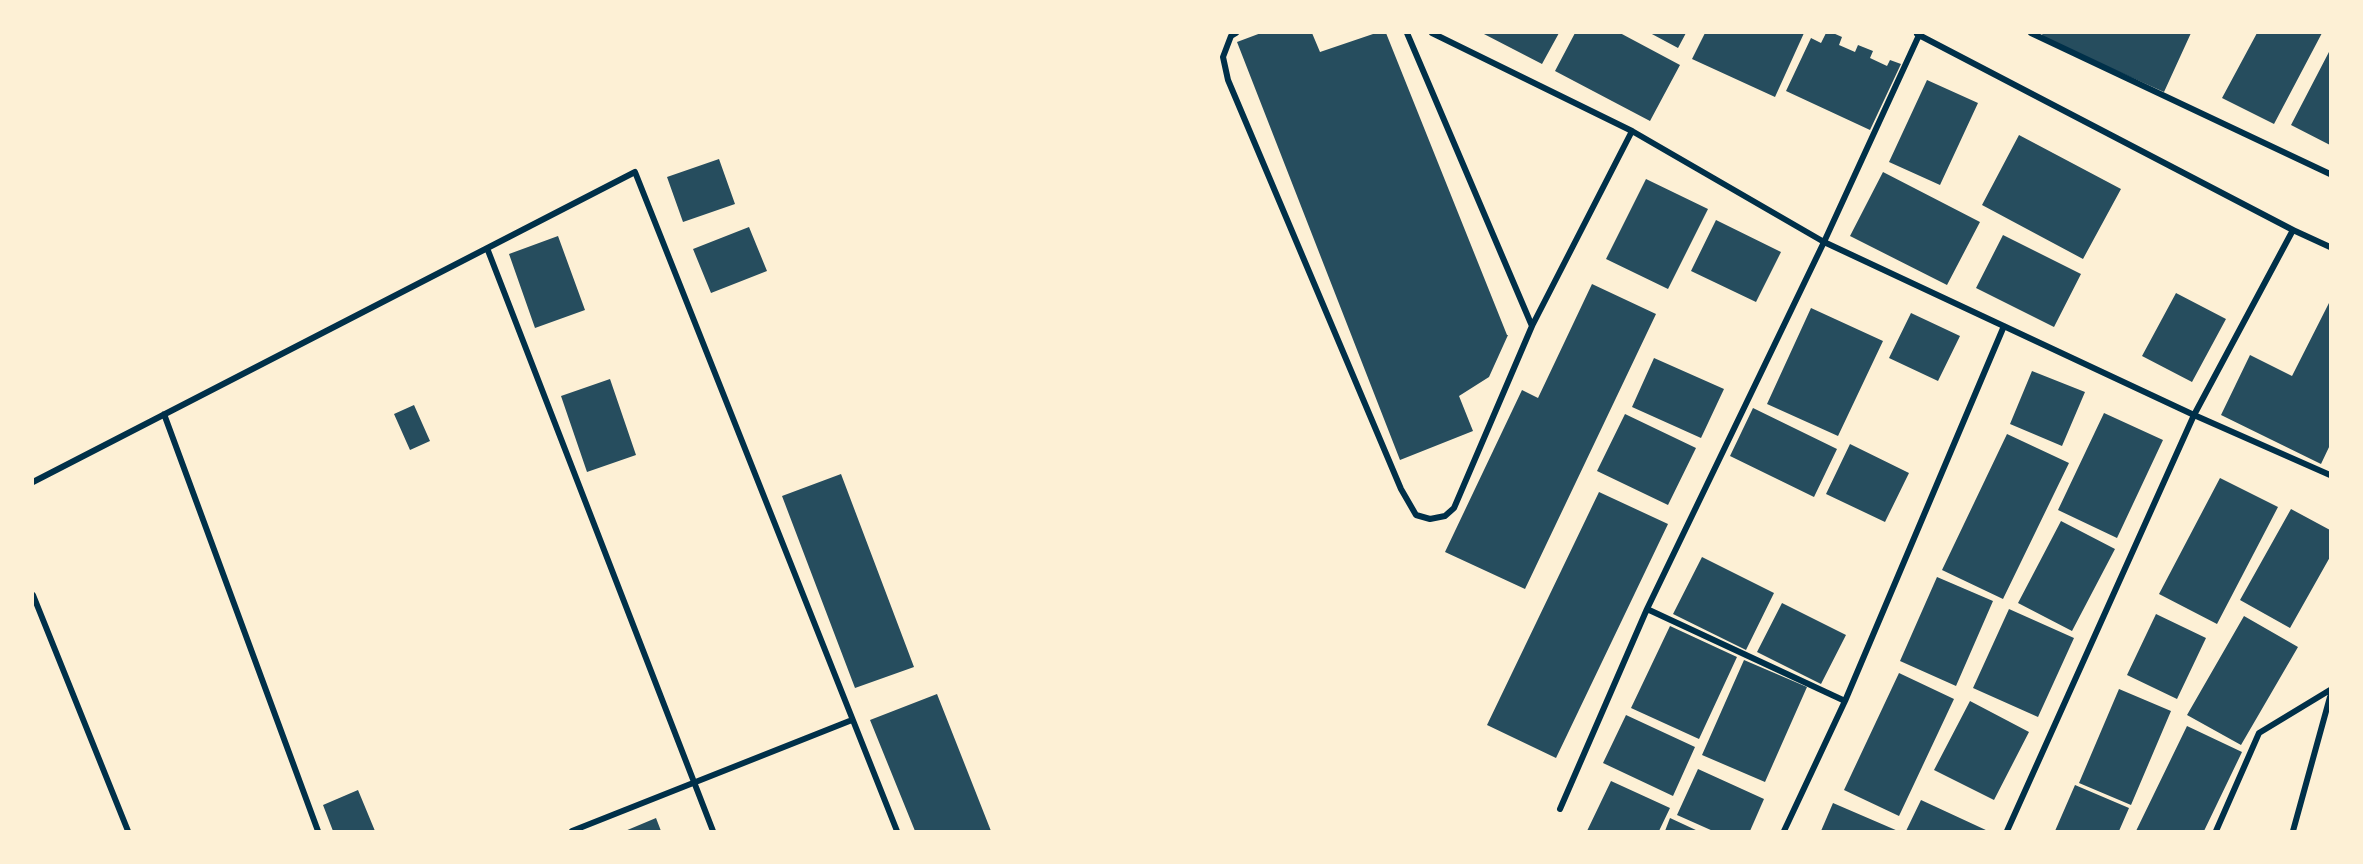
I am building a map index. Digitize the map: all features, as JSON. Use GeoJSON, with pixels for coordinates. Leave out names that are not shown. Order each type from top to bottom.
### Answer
{"type":"FeatureCollection","features":[{"type":"Feature","properties":{"kind":"street"},"geometry":{"type":"LineString","coordinates":[[1236,33],[1231,36],[1223,57],[1228,80],[1401,489],[1416,515],[1430,519],[1445,516],[1454,508],[1532,326],[1632,131]]}},
{"type":"Feature","properties":{"kind":"street"},"geometry":{"type":"LineString","coordinates":[[1407,33],[1532,326]]}},
{"type":"Feature","properties":{"kind":"street"},"geometry":{"type":"LineString","coordinates":[[1432,33],[1632,131],[1824,242],[2194,416],[2330,475]]}},
{"type":"Feature","properties":{"kind":"street"},"geometry":{"type":"LineString","coordinates":[[2031,33],[2330,174]]}},
{"type":"Feature","properties":{"kind":"street"},"geometry":{"type":"LineString","coordinates":[[1560,809],[1647,609],[1824,242],[1918,34],[2293,230],[2330,247]]}},
{"type":"Feature","properties":{"kind":"street"},"geometry":{"type":"LineString","coordinates":[[33,482],[635,172],[897,831]]}},
{"type":"Feature","properties":{"kind":"street"},"geometry":{"type":"LineString","coordinates":[[2007,831],[2194,416],[2293,230]]}},
{"type":"Feature","properties":{"kind":"street"},"geometry":{"type":"LineString","coordinates":[[487,248],[712,831]]}},
{"type":"Feature","properties":{"kind":"street"},"geometry":{"type":"LineString","coordinates":[[1784,831],[1845,701],[2004,326]]}},
{"type":"Feature","properties":{"kind":"street"},"geometry":{"type":"LineString","coordinates":[[164,414],[318,831]]}},
{"type":"Feature","properties":{"kind":"street"},"geometry":{"type":"LineString","coordinates":[[33,595],[128,831]]}},
{"type":"Feature","properties":{"kind":"street"},"geometry":{"type":"LineString","coordinates":[[1647,609],[1845,701]]}},
{"type":"Feature","properties":{"kind":"street"},"geometry":{"type":"LineString","coordinates":[[2216,831],[2259,733],[2330,690]]}},
{"type":"Feature","properties":{"kind":"street"},"geometry":{"type":"LineString","coordinates":[[2293,831],[2330,697]]}},
{"type":"Feature","properties":{"kind":"street"},"geometry":{"type":"LineString","coordinates":[[572,831],[852,720]]}},
{"type":"Feature","properties":{"kind":"building"},"geometry":{"type":"Polygon","coordinates":[[[1261,33],[1312,33],[1320,52],[1376,33],[1386,33],[1508,335],[1489,377],[1459,396],[1473,431],[1400,460],[1237,42],[1261,33]]]}},
{"type":"Feature","properties":{"kind":"building"},"geometry":{"type":"Polygon","coordinates":[[[1482,33],[1559,33],[1542,64],[1482,33]]]}},
{"type":"Feature","properties":{"kind":"building"},"geometry":{"type":"Polygon","coordinates":[[[1575,33],[1620,33],[1680,65],[1650,121],[1555,71],[1575,33]]]}},
{"type":"Feature","properties":{"kind":"building"},"geometry":{"type":"Polygon","coordinates":[[[1650,33],[1686,33],[1678,48],[1650,33]]]}},
{"type":"Feature","properties":{"kind":"building"},"geometry":{"type":"Polygon","coordinates":[[[1705,33],[1804,33],[1775,97],[1692,59],[1705,33]]]}},
{"type":"Feature","properties":{"kind":"building"},"geometry":{"type":"Polygon","coordinates":[[[1826,33],[1842,37],[1839,45],[1855,52],[1858,45],[1873,51],[1870,58],[1887,66],[1890,60],[1901,64],[1870,130],[1786,91],[1811,38],[1821,43],[1826,33]]]}},
{"type":"Feature","properties":{"kind":"building"},"geometry":{"type":"Polygon","coordinates":[[[2043,33],[2191,33],[2164,92],[2041,37],[2043,33]]]}},
{"type":"Feature","properties":{"kind":"building"},"geometry":{"type":"Polygon","coordinates":[[[2257,33],[2322,33],[2274,124],[2222,98],[2257,33]]]}},
{"type":"Feature","properties":{"kind":"building"},"geometry":{"type":"Polygon","coordinates":[[[2330,50],[2330,145],[2291,125],[2330,50]]]}},
{"type":"Feature","properties":{"kind":"building"},"geometry":{"type":"Polygon","coordinates":[[[1927,80],[1978,103],[1940,185],[1889,162],[1927,80]]]}},
{"type":"Feature","properties":{"kind":"building"},"geometry":{"type":"Polygon","coordinates":[[[2019,135],[2121,189],[2083,259],[1982,205],[2019,135]]]}},
{"type":"Feature","properties":{"kind":"building"},"geometry":{"type":"Polygon","coordinates":[[[719,159],[735,204],[683,222],[667,177],[719,159]]]}},
{"type":"Feature","properties":{"kind":"building"},"geometry":{"type":"Polygon","coordinates":[[[1883,172],[1980,222],[1947,285],[1850,236],[1883,172]]]}},
{"type":"Feature","properties":{"kind":"building"},"geometry":{"type":"Polygon","coordinates":[[[1646,179],[1708,209],[1668,289],[1606,259],[1646,179]]]}},
{"type":"Feature","properties":{"kind":"building"},"geometry":{"type":"Polygon","coordinates":[[[1716,220],[1781,252],[1756,302],[1691,271],[1716,220]]]}},
{"type":"Feature","properties":{"kind":"building"},"geometry":{"type":"Polygon","coordinates":[[[749,227],[767,271],[711,293],[693,249],[749,227]]]}},
{"type":"Feature","properties":{"kind":"building"},"geometry":{"type":"Polygon","coordinates":[[[2003,235],[2081,274],[2054,327],[1976,288],[2003,235]]]}},
{"type":"Feature","properties":{"kind":"building"},"geometry":{"type":"Polygon","coordinates":[[[558,236],[585,310],[535,328],[509,254],[558,236]]]}},
{"type":"Feature","properties":{"kind":"building"},"geometry":{"type":"Polygon","coordinates":[[[1592,284],[1656,314],[1525,589],[1445,552],[1522,390],[1538,398],[1592,284]]]}},
{"type":"Feature","properties":{"kind":"building"},"geometry":{"type":"Polygon","coordinates":[[[2176,293],[2226,319],[2192,382],[2142,356],[2176,293]]]}},
{"type":"Feature","properties":{"kind":"building"},"geometry":{"type":"Polygon","coordinates":[[[2330,301],[2330,445],[2321,464],[2221,415],[2250,355],[2292,376],[2330,301]]]}},
{"type":"Feature","properties":{"kind":"building"},"geometry":{"type":"Polygon","coordinates":[[[1811,308],[1883,341],[1838,436],[1767,404],[1811,308]]]}},
{"type":"Feature","properties":{"kind":"building"},"geometry":{"type":"Polygon","coordinates":[[[1911,313],[1960,336],[1938,381],[1889,358],[1911,313]]]}},
{"type":"Feature","properties":{"kind":"building"},"geometry":{"type":"Polygon","coordinates":[[[1654,358],[1724,389],[1701,438],[1632,407],[1654,358]]]}},
{"type":"Feature","properties":{"kind":"building"},"geometry":{"type":"Polygon","coordinates":[[[2032,371],[2085,392],[2062,446],[2010,424],[2032,371]]]}},
{"type":"Feature","properties":{"kind":"building"},"geometry":{"type":"Polygon","coordinates":[[[610,379],[636,455],[587,472],[561,396],[610,379]]]}},
{"type":"Feature","properties":{"kind":"building"},"geometry":{"type":"Polygon","coordinates":[[[414,405],[430,441],[410,450],[394,414],[414,405]]]}},
{"type":"Feature","properties":{"kind":"building"},"geometry":{"type":"Polygon","coordinates":[[[1753,408],[1837,449],[1814,497],[1730,456],[1753,408]]]}},
{"type":"Feature","properties":{"kind":"building"},"geometry":{"type":"Polygon","coordinates":[[[2104,413],[2163,440],[2117,538],[2058,510],[2104,413]]]}},
{"type":"Feature","properties":{"kind":"building"},"geometry":{"type":"Polygon","coordinates":[[[1625,414],[1696,448],[1668,505],[1597,471],[1625,414]]]}},
{"type":"Feature","properties":{"kind":"building"},"geometry":{"type":"Polygon","coordinates":[[[2007,434],[2069,463],[2003,599],[1942,570],[2007,434]]]}},
{"type":"Feature","properties":{"kind":"building"},"geometry":{"type":"Polygon","coordinates":[[[1850,444],[1909,473],[1885,522],[1826,494],[1850,444]]]}},
{"type":"Feature","properties":{"kind":"building"},"geometry":{"type":"Polygon","coordinates":[[[841,474],[914,667],[855,688],[782,496],[841,474]]]}},
{"type":"Feature","properties":{"kind":"building"},"geometry":{"type":"Polygon","coordinates":[[[2220,478],[2278,507],[2217,624],[2159,594],[2220,478]]]}},
{"type":"Feature","properties":{"kind":"building"},"geometry":{"type":"Polygon","coordinates":[[[1599,492],[1668,524],[1556,758],[1487,725],[1599,492]]]}},
{"type":"Feature","properties":{"kind":"building"},"geometry":{"type":"Polygon","coordinates":[[[2291,509],[2330,530],[2330,557],[2290,628],[2240,600],[2291,509]]]}},
{"type":"Feature","properties":{"kind":"building"},"geometry":{"type":"Polygon","coordinates":[[[2061,521],[2115,549],[2072,631],[2018,603],[2061,521]]]}},
{"type":"Feature","properties":{"kind":"building"},"geometry":{"type":"Polygon","coordinates":[[[1702,557],[1774,593],[1746,650],[1673,614],[1702,557]]]}},
{"type":"Feature","properties":{"kind":"building"},"geometry":{"type":"Polygon","coordinates":[[[1937,577],[1993,601],[1956,686],[1900,661],[1937,577]]]}},
{"type":"Feature","properties":{"kind":"building"},"geometry":{"type":"Polygon","coordinates":[[[1782,603],[1846,635],[1821,684],[1757,652],[1782,603]]]}},
{"type":"Feature","properties":{"kind":"building"},"geometry":{"type":"Polygon","coordinates":[[[2009,609],[2074,638],[2038,717],[1973,688],[2009,609]]]}},
{"type":"Feature","properties":{"kind":"building"},"geometry":{"type":"Polygon","coordinates":[[[2156,614],[2206,638],[2177,699],[2127,675],[2156,614]]]}},
{"type":"Feature","properties":{"kind":"building"},"geometry":{"type":"Polygon","coordinates":[[[2244,616],[2298,647],[2241,745],[2187,715],[2244,616]]]}},
{"type":"Feature","properties":{"kind":"building"},"geometry":{"type":"Polygon","coordinates":[[[1670,626],[1737,657],[1699,739],[1631,708],[1670,626]]]}},
{"type":"Feature","properties":{"kind":"building"},"geometry":{"type":"Polygon","coordinates":[[[1744,660],[1807,687],[1765,782],[1702,755],[1744,660]]]}},
{"type":"Feature","properties":{"kind":"building"},"geometry":{"type":"Polygon","coordinates":[[[1899,673],[1954,699],[1899,816],[1844,790],[1899,673]]]}},
{"type":"Feature","properties":{"kind":"building"},"geometry":{"type":"Polygon","coordinates":[[[2119,689],[2171,711],[2131,805],[2079,783],[2119,689]]]}},
{"type":"Feature","properties":{"kind":"building"},"geometry":{"type":"Polygon","coordinates":[[[937,694],[991,831],[915,831],[870,720],[937,694]]]}},
{"type":"Feature","properties":{"kind":"building"},"geometry":{"type":"Polygon","coordinates":[[[1970,701],[2029,732],[1994,800],[1934,770],[1970,701]]]}},
{"type":"Feature","properties":{"kind":"building"},"geometry":{"type":"Polygon","coordinates":[[[1626,715],[1695,747],[1673,796],[1603,763],[1626,715]]]}},
{"type":"Feature","properties":{"kind":"building"},"geometry":{"type":"Polygon","coordinates":[[[2187,726],[2242,752],[2204,831],[2136,831],[2187,726]]]}},
{"type":"Feature","properties":{"kind":"building"},"geometry":{"type":"Polygon","coordinates":[[[1698,769],[1764,799],[1750,831],[1713,831],[1677,815],[1698,769]]]}},
{"type":"Feature","properties":{"kind":"building"},"geometry":{"type":"Polygon","coordinates":[[[1611,781],[1670,808],[1659,831],[1587,831],[1611,781]]]}},
{"type":"Feature","properties":{"kind":"building"},"geometry":{"type":"Polygon","coordinates":[[[2075,785],[2129,808],[2119,831],[2055,831],[2075,785]]]}},
{"type":"Feature","properties":{"kind":"building"},"geometry":{"type":"Polygon","coordinates":[[[358,790],[375,831],[333,831],[323,805],[358,790]]]}},
{"type":"Feature","properties":{"kind":"building"},"geometry":{"type":"Polygon","coordinates":[[[1921,800],[1988,831],[1906,831],[1921,800]]]}},
{"type":"Feature","properties":{"kind":"building"},"geometry":{"type":"Polygon","coordinates":[[[1833,803],[1898,831],[1821,831],[1833,803]]]}},
{"type":"Feature","properties":{"kind":"building"},"geometry":{"type":"Polygon","coordinates":[[[656,818],[661,831],[625,831],[656,818]]]}},
{"type":"Feature","properties":{"kind":"building"},"geometry":{"type":"Polygon","coordinates":[[[1670,818],[1698,831],[1665,831],[1670,818]]]}}]}
